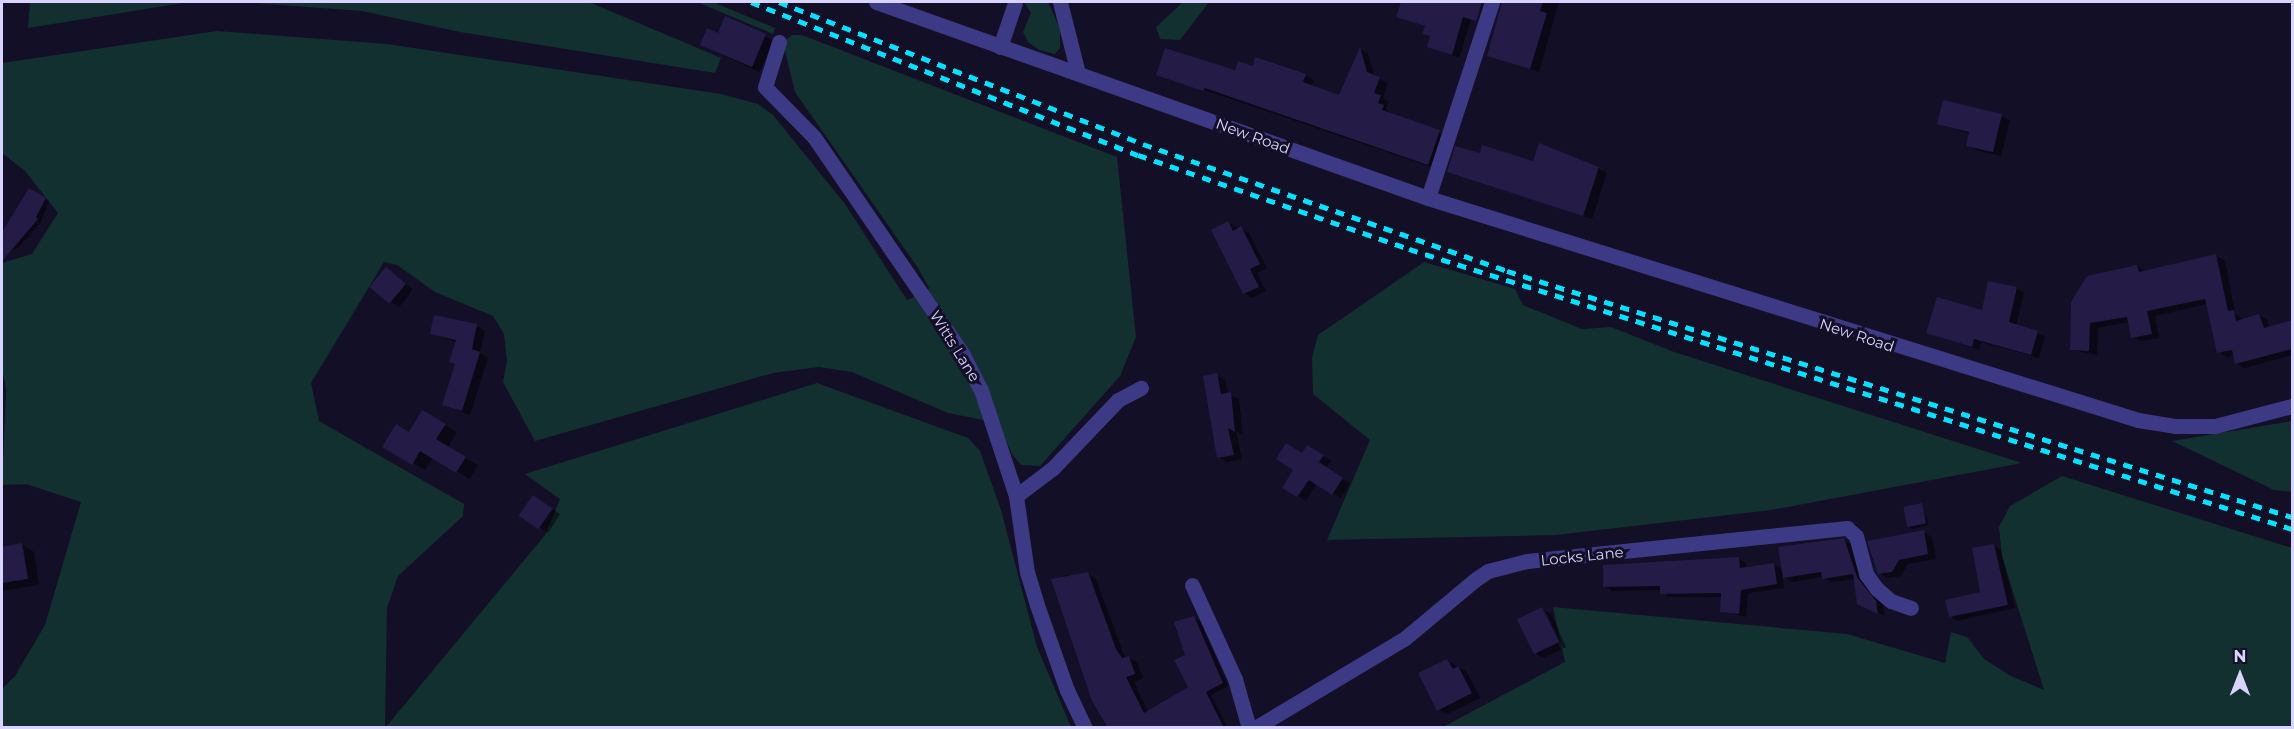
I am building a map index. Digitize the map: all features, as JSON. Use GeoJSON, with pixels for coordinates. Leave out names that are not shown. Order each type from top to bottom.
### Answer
{"type":"FeatureCollection","features":[{"type":"Feature","properties":{"kind":"street","name":"New Road"},"geometry":{"type":"LineString","coordinates":[[876,2],[1428,198],[2138,420],[2175,426],[2215,426],[2292,406]]}},
{"type":"Feature","properties":{"kind":"street"},"geometry":{"type":"LineString","coordinates":[[1060,2],[1078,73]]}},
{"type":"Feature","properties":{"kind":"street"},"geometry":{"type":"LineString","coordinates":[[1428,198],[1492,2]]}},
{"type":"Feature","properties":{"kind":"street"},"geometry":{"type":"LineString","coordinates":[[1000,47],[1015,3]]}},
{"type":"Feature","properties":{"kind":"street","name":"Witts Lane"},"geometry":{"type":"LineString","coordinates":[[779,42],[765,87],[814,137],[963,355],[981,390],[1016,496],[1027,572],[1060,674],[1085,728]]}},
{"type":"Feature","properties":{"kind":"street"},"geometry":{"type":"LineString","coordinates":[[1016,496],[1053,468],[1118,400],[1141,388]]}},
{"type":"Feature","properties":{"kind":"street","name":"Locks Lane"},"geometry":{"type":"LineString","coordinates":[[1255,728],[1404,639],[1488,571],[1527,561],[1847,528],[1856,536],[1866,574],[1877,589],[1891,601],[1911,608]]}},
{"type":"Feature","properties":{"kind":"street"},"geometry":{"type":"LineString","coordinates":[[1192,585],[1235,680],[1249,728]]}},
{"type":"Feature","properties":{"kind":"green space"},"geometry":{"type":"Polygon","coordinates":[[[30,2],[189,2],[28,28],[30,2]]]}},
{"type":"Feature","properties":{"kind":"green space"},"geometry":{"type":"Polygon","coordinates":[[[241,2],[589,2],[721,58],[715,73],[460,32],[362,11],[241,2]]]}},
{"type":"Feature","properties":{"kind":"green space"},"geometry":{"type":"Polygon","coordinates":[[[697,2],[713,2],[775,28],[773,34],[697,2]]]}},
{"type":"Feature","properties":{"kind":"green space"},"geometry":{"type":"Polygon","coordinates":[[[1024,2],[1048,2],[1060,29],[1060,48],[1055,54],[1039,50],[1028,42],[1023,32],[1031,13],[1024,2]]]}},
{"type":"Feature","properties":{"kind":"green space"},"geometry":{"type":"Polygon","coordinates":[[[1183,2],[1209,2],[1180,40],[1160,39],[1156,27],[1183,2]]]}},
{"type":"Feature","properties":{"kind":"green space"},"geometry":{"type":"Polygon","coordinates":[[[217,31],[387,44],[721,94],[758,104],[773,115],[845,204],[907,300],[926,292],[929,288],[918,268],[795,92],[783,43],[792,35],[802,35],[1117,157],[1136,337],[1120,376],[1040,466],[1021,465],[1012,454],[998,423],[948,413],[852,372],[819,367],[773,373],[535,441],[503,382],[507,361],[504,334],[493,316],[435,292],[397,265],[384,262],[311,383],[319,421],[464,504],[463,516],[398,576],[387,608],[385,727],[2,727],[2,689],[15,676],[45,625],[81,502],[26,484],[2,485],[6,389],[2,368],[2,263],[32,254],[58,213],[25,171],[2,153],[2,63],[217,31]]]}},
{"type":"Feature","properties":{"kind":"green space"},"geometry":{"type":"Polygon","coordinates":[[[1424,262],[1515,289],[1523,305],[1582,329],[1611,327],[1674,352],[2022,463],[1771,510],[1556,535],[1327,540],[1370,440],[1313,394],[1312,358],[1318,335],[1424,262]]]}},
{"type":"Feature","properties":{"kind":"green space"},"geometry":{"type":"Polygon","coordinates":[[[817,383],[968,438],[980,451],[1001,510],[1037,647],[1071,727],[386,727],[545,535],[560,499],[525,474],[817,383]]]}},
{"type":"Feature","properties":{"kind":"green space"},"geometry":{"type":"Polygon","coordinates":[[[2292,421],[2292,492],[2274,490],[2172,441],[2292,421]]]}},
{"type":"Feature","properties":{"kind":"green space"},"geometry":{"type":"Polygon","coordinates":[[[2062,476],[2292,548],[2292,727],[1443,727],[1565,662],[1553,607],[1847,634],[1945,663],[1951,632],[1967,637],[1984,659],[2011,676],[2044,690],[2002,557],[1999,527],[2010,506],[2062,476]]]}},
{"type":"Feature","properties":{"kind":"building"},"geometry":{"type":"Polygon","coordinates":[[[1401,2],[1482,2],[1476,21],[1463,17],[1452,55],[1427,47],[1430,36],[1422,34],[1425,26],[1396,17],[1401,2]]]}},
{"type":"Feature","properties":{"kind":"building"},"geometry":{"type":"Polygon","coordinates":[[[1502,2],[1543,2],[1540,11],[1547,13],[1530,69],[1487,56],[1502,2]]]}},
{"type":"Feature","properties":{"kind":"building"},"geometry":{"type":"Polygon","coordinates":[[[725,16],[766,34],[752,67],[700,45],[707,28],[718,33],[725,16]]]}},
{"type":"Feature","properties":{"kind":"building"},"geometry":{"type":"Polygon","coordinates":[[[1360,47],[1367,72],[1380,77],[1374,93],[1381,95],[1378,103],[1384,105],[1382,110],[1440,130],[1428,165],[1205,88],[1203,91],[1156,75],[1165,48],[1235,70],[1238,61],[1253,66],[1255,57],[1306,74],[1303,82],[1339,95],[1360,47]]]}},
{"type":"Feature","properties":{"kind":"building"},"geometry":{"type":"Polygon","coordinates":[[[1943,100],[2002,114],[1993,152],[1966,146],[1969,132],[1937,124],[1943,100]]]}},
{"type":"Feature","properties":{"kind":"building"},"geometry":{"type":"Polygon","coordinates":[[[1539,143],[1599,167],[1583,216],[1447,172],[1455,146],[1480,153],[1482,145],[1533,161],[1539,143]]]}},
{"type":"Feature","properties":{"kind":"building"},"geometry":{"type":"Polygon","coordinates":[[[29,188],[46,198],[36,217],[38,219],[2,261],[2,232],[29,188]]]}},
{"type":"Feature","properties":{"kind":"building"},"geometry":{"type":"Polygon","coordinates":[[[1228,221],[1233,231],[1241,226],[1260,264],[1250,269],[1259,287],[1243,294],[1211,230],[1228,221]]]}},
{"type":"Feature","properties":{"kind":"building"},"geometry":{"type":"Polygon","coordinates":[[[2216,254],[2228,311],[2234,310],[2236,321],[2259,314],[2264,328],[2292,320],[2292,349],[2235,364],[2232,350],[2217,353],[2205,299],[2147,311],[2152,334],[2131,338],[2127,317],[2090,323],[2089,351],[2070,350],[2071,302],[2087,276],[2137,265],[2139,272],[2216,254]]]}},
{"type":"Feature","properties":{"kind":"building"},"geometry":{"type":"Polygon","coordinates":[[[386,267],[406,284],[389,304],[369,287],[386,267]]]}},
{"type":"Feature","properties":{"kind":"building"},"geometry":{"type":"Polygon","coordinates":[[[1988,281],[2017,287],[2009,322],[2038,331],[2031,355],[1974,339],[1972,347],[1926,333],[1937,297],[1982,310],[1988,281]]]}},
{"type":"Feature","properties":{"kind":"building"},"geometry":{"type":"Polygon","coordinates":[[[434,315],[477,324],[472,349],[480,352],[462,411],[442,405],[455,364],[449,362],[456,340],[430,334],[434,315]]]}},
{"type":"Feature","properties":{"kind":"building"},"geometry":{"type":"Polygon","coordinates":[[[1217,373],[1221,394],[1231,392],[1235,432],[1228,428],[1234,455],[1217,458],[1203,376],[1217,373]]]}},
{"type":"Feature","properties":{"kind":"building"},"geometry":{"type":"Polygon","coordinates":[[[422,410],[446,424],[436,439],[466,457],[456,473],[420,451],[412,465],[382,447],[396,424],[409,432],[422,410]]]}},
{"type":"Feature","properties":{"kind":"building"},"geometry":{"type":"Polygon","coordinates":[[[1286,443],[1302,453],[1307,445],[1324,455],[1319,462],[1343,478],[1332,495],[1309,480],[1297,497],[1282,488],[1293,470],[1276,459],[1286,443]]]}},
{"type":"Feature","properties":{"kind":"building"},"geometry":{"type":"Polygon","coordinates":[[[533,495],[553,509],[538,529],[519,515],[533,495]]]}},
{"type":"Feature","properties":{"kind":"building"},"geometry":{"type":"Polygon","coordinates":[[[1922,503],[1926,524],[1907,527],[1903,507],[1922,503]]]}},
{"type":"Feature","properties":{"kind":"building"},"geometry":{"type":"Polygon","coordinates":[[[1924,530],[1928,554],[1899,560],[1892,572],[1878,574],[1867,541],[1924,530]]]}},
{"type":"Feature","properties":{"kind":"building"},"geometry":{"type":"Polygon","coordinates":[[[1844,538],[1857,577],[1876,601],[1878,614],[1857,604],[1853,574],[1822,579],[1821,572],[1783,578],[1778,547],[1844,538]]]}},
{"type":"Feature","properties":{"kind":"building"},"geometry":{"type":"Polygon","coordinates":[[[22,543],[28,579],[2,583],[2,547],[22,543]]]}},
{"type":"Feature","properties":{"kind":"building"},"geometry":{"type":"Polygon","coordinates":[[[1994,544],[2008,605],[1949,617],[1945,600],[1980,592],[1972,548],[1994,544]]]}},
{"type":"Feature","properties":{"kind":"building"},"geometry":{"type":"Polygon","coordinates":[[[1739,557],[1740,568],[1774,563],[1777,584],[1741,590],[1739,614],[1720,612],[1721,593],[1660,594],[1660,586],[1603,587],[1603,565],[1739,557]]]}},
{"type":"Feature","properties":{"kind":"building"},"geometry":{"type":"Polygon","coordinates":[[[1088,572],[1116,649],[1122,658],[1129,656],[1135,674],[1126,677],[1144,713],[1188,687],[1174,660],[1185,655],[1174,622],[1194,616],[1223,683],[1206,692],[1224,728],[1108,728],[1092,701],[1051,579],[1088,572]]]}},
{"type":"Feature","properties":{"kind":"building"},"geometry":{"type":"Polygon","coordinates":[[[1542,607],[1559,642],[1534,654],[1517,619],[1542,607]]]}},
{"type":"Feature","properties":{"kind":"building"},"geometry":{"type":"Polygon","coordinates":[[[1447,659],[1453,669],[1458,666],[1472,693],[1437,711],[1418,673],[1447,659]]]}},
{"type":"Feature","properties":{"kind":"railway"},"geometry":{"type":"LineString","coordinates":[[751,2],[1138,155],[1409,249],[2292,529]]}},
{"type":"Feature","properties":{"kind":"railway"},"geometry":{"type":"LineString","coordinates":[[779,2],[1143,144],[1507,271],[2292,517]]}}]}
